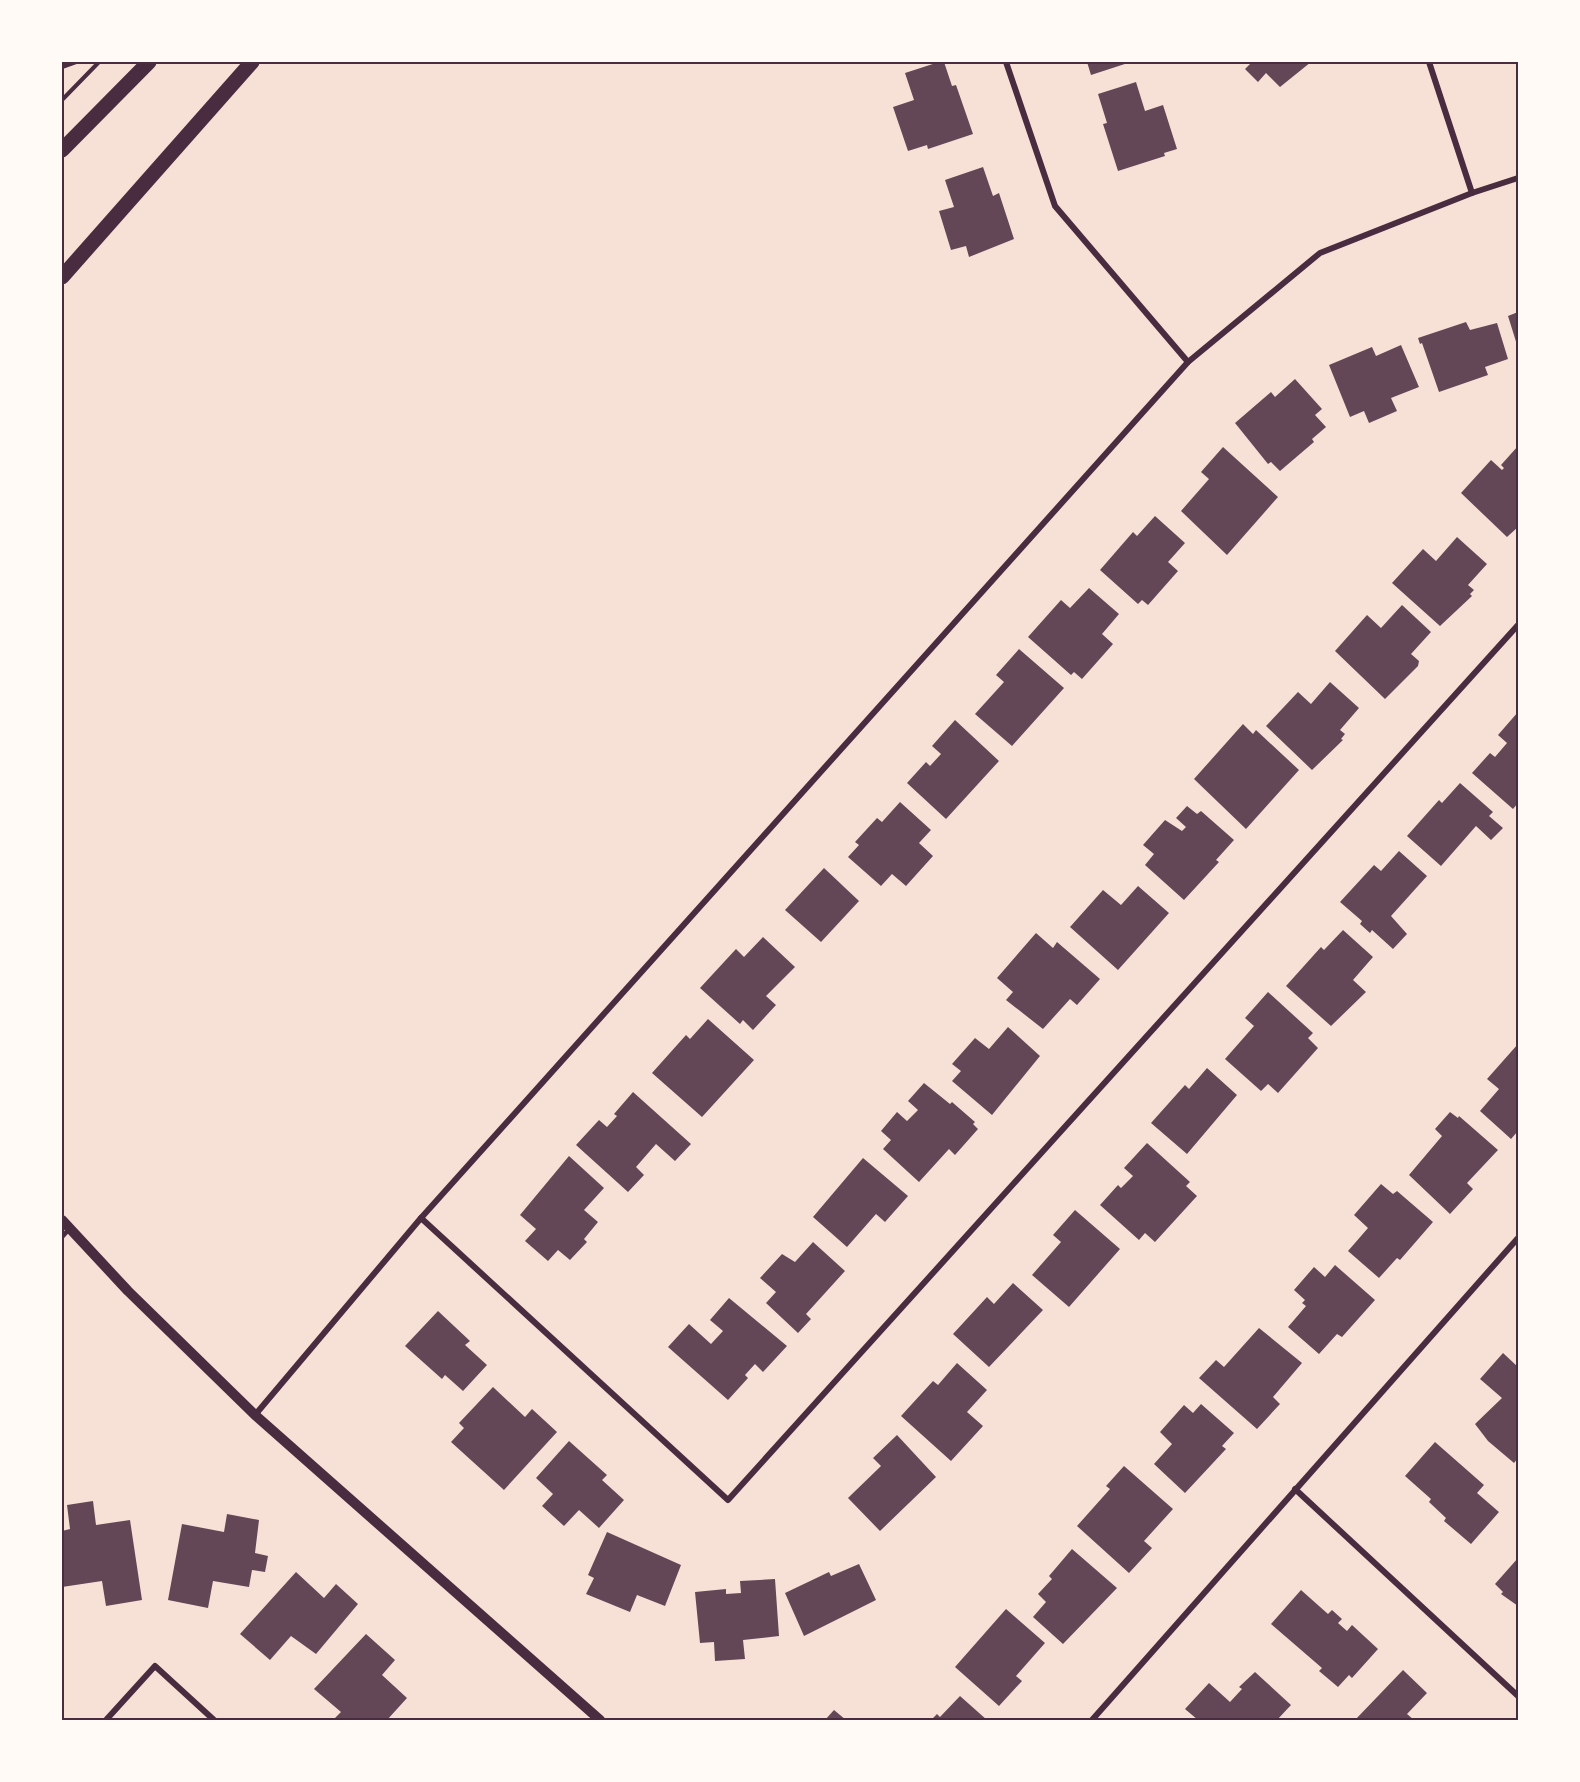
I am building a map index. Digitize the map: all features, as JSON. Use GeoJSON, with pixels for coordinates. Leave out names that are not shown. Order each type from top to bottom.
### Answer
{"type":"FeatureCollection","features":[{"type":"Feature","properties":{"kind":"main road"},"geometry":{"type":"LineString","coordinates":[[62,277],[252,62]]}},
{"type":"Feature","properties":{"kind":"main road"},"geometry":{"type":"LineString","coordinates":[[62,150],[145,66]]}},
{"type":"Feature","properties":{"kind":"street"},"geometry":{"type":"LineString","coordinates":[[1006,62],[1055,207],[1188,362]]}},
{"type":"Feature","properties":{"kind":"street"},"geometry":{"type":"LineString","coordinates":[[1429,62],[1472,193]]}},
{"type":"Feature","properties":{"kind":"street"},"geometry":{"type":"LineString","coordinates":[[255,1415],[421,1218],[1188,362],[1320,253],[1472,193],[1518,178]]}},
{"type":"Feature","properties":{"kind":"street"},"geometry":{"type":"LineString","coordinates":[[421,1218],[728,1500],[1518,625]]}},
{"type":"Feature","properties":{"kind":"street"},"geometry":{"type":"LineString","coordinates":[[65,1224],[128,1291],[255,1415],[600,1720]]}},
{"type":"Feature","properties":{"kind":"street"},"geometry":{"type":"LineString","coordinates":[[1092,1720],[1518,1238]]}},
{"type":"Feature","properties":{"kind":"street"},"geometry":{"type":"LineString","coordinates":[[1295,1489],[1518,1696]]}},
{"type":"Feature","properties":{"kind":"street"},"geometry":{"type":"LineString","coordinates":[[105,1720],[155,1666],[214,1720]]}},
{"type":"Feature","properties":{"kind":"lane"},"geometry":{"type":"LineString","coordinates":[[62,1237],[65,1224]]}},
{"type":"Feature","properties":{"kind":"path"},"geometry":{"type":"LineString","coordinates":[[62,67],[75,62]]}},
{"type":"Feature","properties":{"kind":"path"},"geometry":{"type":"LineString","coordinates":[[62,100],[99,62]]}},
{"type":"Feature","properties":{"kind":"building"},"geometry":{"type":"Polygon","coordinates":[[[944,62],[952,86],[956,85],[973,134],[928,149],[927,145],[908,151],[893,107],[914,100],[905,73],[944,62]]]}},
{"type":"Feature","properties":{"kind":"building"},"geometry":{"type":"Polygon","coordinates":[[[1087,62],[1131,62],[1091,75],[1087,62]]]}},
{"type":"Feature","properties":{"kind":"building"},"geometry":{"type":"Polygon","coordinates":[[[1252,62],[1311,62],[1280,87],[1266,73],[1258,82],[1245,69],[1252,62]]]}},
{"type":"Feature","properties":{"kind":"building"},"geometry":{"type":"Polygon","coordinates":[[[1136,82],[1145,111],[1163,105],[1177,149],[1164,153],[1165,156],[1118,171],[1103,124],[1107,123],[1098,94],[1136,82]]]}},
{"type":"Feature","properties":{"kind":"building"},"geometry":{"type":"Polygon","coordinates":[[[983,167],[993,196],[999,193],[1014,239],[969,257],[966,246],[951,250],[939,211],[954,207],[945,180],[983,167]]]}},
{"type":"Feature","properties":{"kind":"building"},"geometry":{"type":"Polygon","coordinates":[[[1518,312],[1518,348],[1508,316],[1518,312]]]}},
{"type":"Feature","properties":{"kind":"building"},"geometry":{"type":"Polygon","coordinates":[[[1466,322],[1470,330],[1497,323],[1508,359],[1485,367],[1488,375],[1439,392],[1422,343],[1420,344],[1418,338],[1466,322]]]}},
{"type":"Feature","properties":{"kind":"building"},"geometry":{"type":"Polygon","coordinates":[[[1401,345],[1419,387],[1391,398],[1397,411],[1369,423],[1364,411],[1350,417],[1329,365],[1372,347],[1376,356],[1401,345]]]}},
{"type":"Feature","properties":{"kind":"building"},"geometry":{"type":"Polygon","coordinates":[[[1295,379],[1322,409],[1315,415],[1326,427],[1312,439],[1314,442],[1280,471],[1271,462],[1268,464],[1235,423],[1271,392],[1275,397],[1295,379]]]}},
{"type":"Feature","properties":{"kind":"building"},"geometry":{"type":"Polygon","coordinates":[[[1518,446],[1518,527],[1507,537],[1461,493],[1491,460],[1502,470],[1504,468],[1501,465],[1518,446]]]}},
{"type":"Feature","properties":{"kind":"building"},"geometry":{"type":"Polygon","coordinates":[[[1223,447],[1278,497],[1227,555],[1181,511],[1209,479],[1201,472],[1223,447]]]}},
{"type":"Feature","properties":{"kind":"building"},"geometry":{"type":"Polygon","coordinates":[[[1155,516],[1185,543],[1168,562],[1178,571],[1148,605],[1142,600],[1138,604],[1100,570],[1133,532],[1137,536],[1155,516]]]}},
{"type":"Feature","properties":{"kind":"building"},"geometry":{"type":"Polygon","coordinates":[[[1457,537],[1487,564],[1468,585],[1474,590],[1470,594],[1472,596],[1440,626],[1392,583],[1423,549],[1436,561],[1457,537]]]}},
{"type":"Feature","properties":{"kind":"building"},"geometry":{"type":"Polygon","coordinates":[[[1089,588],[1119,614],[1102,634],[1113,644],[1082,679],[1074,672],[1071,675],[1028,637],[1061,600],[1070,608],[1089,588]]]}},
{"type":"Feature","properties":{"kind":"building"},"geometry":{"type":"Polygon","coordinates":[[[1402,605],[1431,632],[1411,654],[1419,661],[1418,666],[1385,699],[1335,651],[1367,615],[1381,628],[1402,605]]]}},
{"type":"Feature","properties":{"kind":"building"},"geometry":{"type":"Polygon","coordinates":[[[1019,649],[1064,688],[1012,746],[975,714],[1004,682],[996,675],[1019,649]]]}},
{"type":"Feature","properties":{"kind":"building"},"geometry":{"type":"Polygon","coordinates":[[[1330,682],[1359,708],[1340,730],[1345,734],[1341,739],[1343,740],[1312,770],[1266,726],[1298,692],[1311,704],[1330,682]]]}},
{"type":"Feature","properties":{"kind":"building"},"geometry":{"type":"Polygon","coordinates":[[[1518,712],[1518,803],[1513,809],[1472,773],[1490,753],[1495,757],[1507,743],[1498,735],[1518,712]]]}},
{"type":"Feature","properties":{"kind":"building"},"geometry":{"type":"Polygon","coordinates":[[[955,720],[999,761],[946,819],[907,783],[926,762],[930,766],[941,754],[932,746],[955,720]]]}},
{"type":"Feature","properties":{"kind":"building"},"geometry":{"type":"Polygon","coordinates":[[[1243,724],[1253,734],[1256,730],[1299,770],[1246,829],[1194,779],[1243,724]]]}},
{"type":"Feature","properties":{"kind":"building"},"geometry":{"type":"Polygon","coordinates":[[[1460,783],[1493,812],[1489,816],[1503,828],[1491,840],[1476,826],[1441,866],[1407,836],[1439,800],[1442,803],[1460,783]]]}},
{"type":"Feature","properties":{"kind":"building"},"geometry":{"type":"Polygon","coordinates":[[[900,802],[931,830],[919,843],[933,856],[906,886],[892,874],[881,886],[848,857],[859,845],[855,842],[877,818],[882,822],[900,802]]]}},
{"type":"Feature","properties":{"kind":"building"},"geometry":{"type":"Polygon","coordinates":[[[1187,806],[1197,814],[1201,811],[1234,840],[1216,860],[1219,862],[1184,900],[1145,865],[1154,854],[1143,845],[1165,820],[1182,831],[1186,827],[1176,818],[1187,806]]]}},
{"type":"Feature","properties":{"kind":"building"},"geometry":{"type":"Polygon","coordinates":[[[1399,851],[1427,876],[1391,916],[1407,934],[1393,949],[1372,930],[1370,933],[1360,924],[1362,921],[1340,902],[1374,865],[1381,871],[1399,851]]]}},
{"type":"Feature","properties":{"kind":"building"},"geometry":{"type":"Polygon","coordinates":[[[824,868],[859,901],[821,942],[785,910],[824,868]]]}},
{"type":"Feature","properties":{"kind":"building"},"geometry":{"type":"Polygon","coordinates":[[[1138,886],[1169,913],[1118,970],[1070,927],[1103,890],[1121,905],[1138,886]]]}},
{"type":"Feature","properties":{"kind":"building"},"geometry":{"type":"Polygon","coordinates":[[[1343,930],[1373,957],[1353,980],[1366,992],[1331,1026],[1286,986],[1321,947],[1324,950],[1343,930]]]}},
{"type":"Feature","properties":{"kind":"building"},"geometry":{"type":"Polygon","coordinates":[[[1036,933],[1053,948],[1057,942],[1100,979],[1077,1005],[1070,999],[1043,1029],[1006,1000],[1013,992],[997,978],[1036,933]]]}},
{"type":"Feature","properties":{"kind":"building"},"geometry":{"type":"Polygon","coordinates":[[[763,937],[795,967],[766,996],[776,1005],[753,1030],[743,1020],[740,1024],[700,988],[736,949],[744,957],[763,937]]]}},
{"type":"Feature","properties":{"kind":"building"},"geometry":{"type":"Polygon","coordinates":[[[1268,992],[1313,1033],[1308,1038],[1318,1048],[1278,1093],[1268,1084],[1261,1091],[1225,1059],[1254,1026],[1245,1018],[1268,992]]]}},
{"type":"Feature","properties":{"kind":"building"},"geometry":{"type":"Polygon","coordinates":[[[708,1019],[754,1060],[702,1117],[652,1073],[686,1035],[690,1039],[708,1019]]]}},
{"type":"Feature","properties":{"kind":"building"},"geometry":{"type":"Polygon","coordinates":[[[1008,1027],[1040,1056],[992,1115],[952,1081],[961,1071],[952,1064],[975,1038],[989,1049],[1008,1027]]]}},
{"type":"Feature","properties":{"kind":"building"},"geometry":{"type":"Polygon","coordinates":[[[1518,1044],[1518,1131],[1511,1139],[1480,1111],[1499,1089],[1487,1079],[1518,1044]]]}},
{"type":"Feature","properties":{"kind":"building"},"geometry":{"type":"Polygon","coordinates":[[[1207,1068],[1237,1095],[1187,1154],[1151,1123],[1185,1085],[1189,1089],[1207,1068]]]}},
{"type":"Feature","properties":{"kind":"building"},"geometry":{"type":"Polygon","coordinates":[[[924,1083],[950,1104],[952,1102],[975,1122],[973,1124],[978,1129],[955,1155],[949,1149],[919,1182],[883,1149],[891,1140],[881,1131],[897,1112],[907,1121],[918,1110],[908,1101],[924,1083]]]}},
{"type":"Feature","properties":{"kind":"building"},"geometry":{"type":"Polygon","coordinates":[[[633,1092],[691,1144],[675,1161],[656,1144],[636,1167],[644,1175],[628,1192],[576,1145],[599,1120],[607,1127],[617,1116],[614,1114],[633,1092]]]}},
{"type":"Feature","properties":{"kind":"building"},"geometry":{"type":"Polygon","coordinates":[[[1450,1112],[1458,1118],[1459,1116],[1498,1150],[1467,1183],[1473,1189],[1450,1214],[1409,1175],[1442,1136],[1435,1129],[1450,1112]]]}},
{"type":"Feature","properties":{"kind":"building"},"geometry":{"type":"Polygon","coordinates":[[[1147,1143],[1190,1182],[1186,1186],[1197,1196],[1155,1242],[1145,1233],[1139,1240],[1100,1205],[1118,1185],[1121,1188],[1133,1176],[1124,1168],[1147,1143]]]}},
{"type":"Feature","properties":{"kind":"building"},"geometry":{"type":"Polygon","coordinates":[[[569,1156],[604,1188],[584,1210],[598,1222],[584,1239],[587,1242],[570,1260],[558,1250],[548,1261],[525,1241],[536,1229],[520,1215],[569,1156]]]}},
{"type":"Feature","properties":{"kind":"building"},"geometry":{"type":"Polygon","coordinates":[[[863,1158],[908,1196],[885,1222],[876,1214],[847,1247],[813,1217],[863,1158]]]}},
{"type":"Feature","properties":{"kind":"building"},"geometry":{"type":"Polygon","coordinates":[[[1381,1184],[1393,1194],[1397,1191],[1433,1222],[1400,1260],[1397,1258],[1379,1278],[1348,1251],[1368,1228],[1354,1215],[1381,1184]]]}},
{"type":"Feature","properties":{"kind":"building"},"geometry":{"type":"Polygon","coordinates":[[[1075,1210],[1120,1249],[1069,1307],[1032,1275],[1061,1242],[1053,1235],[1075,1210]]]}},
{"type":"Feature","properties":{"kind":"building"},"geometry":{"type":"Polygon","coordinates":[[[813,1242],[845,1271],[806,1314],[811,1319],[798,1333],[766,1303],[776,1292],[760,1278],[782,1254],[795,1262],[813,1242]]]}},
{"type":"Feature","properties":{"kind":"building"},"geometry":{"type":"Polygon","coordinates":[[[1335,1265],[1375,1300],[1342,1337],[1337,1334],[1319,1354],[1288,1327],[1306,1306],[1302,1303],[1305,1300],[1294,1290],[1314,1267],[1325,1277],[1335,1265]]]}},
{"type":"Feature","properties":{"kind":"building"},"geometry":{"type":"Polygon","coordinates":[[[1013,1283],[1043,1310],[989,1367],[953,1334],[987,1297],[994,1304],[1013,1283]]]}},
{"type":"Feature","properties":{"kind":"building"},"geometry":{"type":"Polygon","coordinates":[[[729,1298],[787,1346],[763,1372],[755,1364],[745,1375],[748,1378],[728,1400],[668,1347],[689,1324],[711,1344],[723,1331],[710,1320],[729,1298]]]}},
{"type":"Feature","properties":{"kind":"building"},"geometry":{"type":"Polygon","coordinates":[[[438,1311],[470,1341],[465,1345],[487,1365],[463,1391],[445,1375],[442,1379],[405,1346],[438,1311]]]}},
{"type":"Feature","properties":{"kind":"building"},"geometry":{"type":"Polygon","coordinates":[[[1259,1328],[1302,1363],[1273,1397],[1280,1404],[1257,1429],[1199,1378],[1216,1360],[1224,1367],[1259,1328]]]}},
{"type":"Feature","properties":{"kind":"building"},"geometry":{"type":"Polygon","coordinates":[[[1503,1353],[1518,1367],[1518,1458],[1514,1463],[1488,1441],[1475,1424],[1502,1398],[1480,1379],[1503,1353]]]}},
{"type":"Feature","properties":{"kind":"building"},"geometry":{"type":"Polygon","coordinates":[[[957,1363],[987,1390],[967,1412],[983,1426],[951,1461],[901,1416],[933,1381],[938,1385],[957,1363]]]}},
{"type":"Feature","properties":{"kind":"building"},"geometry":{"type":"Polygon","coordinates":[[[493,1387],[525,1417],[532,1409],[557,1432],[504,1490],[451,1442],[464,1428],[459,1423],[493,1387]]]}},
{"type":"Feature","properties":{"kind":"building"},"geometry":{"type":"Polygon","coordinates":[[[1201,1404],[1234,1433],[1222,1446],[1226,1449],[1185,1493],[1154,1464],[1172,1444],[1160,1432],[1184,1405],[1193,1413],[1201,1404]]]}},
{"type":"Feature","properties":{"kind":"building"},"geometry":{"type":"Polygon","coordinates":[[[897,1435],[936,1477],[880,1531],[848,1498],[881,1466],[873,1458],[897,1435]]]}},
{"type":"Feature","properties":{"kind":"building"},"geometry":{"type":"Polygon","coordinates":[[[569,1441],[607,1475],[602,1480],[624,1500],[599,1528],[579,1510],[564,1526],[542,1506],[553,1494],[536,1478],[569,1441]]]}},
{"type":"Feature","properties":{"kind":"building"},"geometry":{"type":"Polygon","coordinates":[[[1435,1442],[1484,1485],[1477,1493],[1499,1512],[1471,1544],[1444,1521],[1446,1518],[1429,1502],[1431,1499],[1405,1476],[1435,1442]]]}},
{"type":"Feature","properties":{"kind":"building"},"geometry":{"type":"Polygon","coordinates":[[[1124,1466],[1173,1509],[1144,1541],[1152,1548],[1129,1573],[1077,1526],[1110,1489],[1106,1486],[1124,1466]]]}},
{"type":"Feature","properties":{"kind":"building"},"geometry":{"type":"Polygon","coordinates":[[[93,1501],[96,1525],[130,1520],[142,1600],[106,1606],[102,1581],[62,1587],[62,1531],[70,1529],[67,1505],[93,1501]]]}},
{"type":"Feature","properties":{"kind":"building"},"geometry":{"type":"Polygon","coordinates":[[[227,1514],[259,1520],[255,1553],[268,1556],[265,1572],[252,1570],[249,1587],[213,1581],[208,1608],[168,1600],[182,1524],[224,1532],[227,1514]]]}},
{"type":"Feature","properties":{"kind":"building"},"geometry":{"type":"Polygon","coordinates":[[[607,1532],[681,1565],[665,1606],[637,1595],[630,1612],[586,1594],[594,1578],[588,1575],[607,1532]]]}},
{"type":"Feature","properties":{"kind":"building"},"geometry":{"type":"Polygon","coordinates":[[[1072,1549],[1117,1588],[1063,1644],[1033,1617],[1046,1602],[1038,1594],[1052,1579],[1049,1576],[1072,1549]]]}},
{"type":"Feature","properties":{"kind":"building"},"geometry":{"type":"Polygon","coordinates":[[[1518,1558],[1518,1606],[1501,1594],[1503,1592],[1495,1584],[1518,1558]]]}},
{"type":"Feature","properties":{"kind":"building"},"geometry":{"type":"Polygon","coordinates":[[[859,1564],[876,1600],[804,1636],[785,1593],[829,1572],[831,1576],[859,1564]]]}},
{"type":"Feature","properties":{"kind":"building"},"geometry":{"type":"Polygon","coordinates":[[[296,1572],[324,1598],[336,1584],[358,1604],[316,1654],[291,1636],[270,1660],[240,1634],[296,1572]]]}},
{"type":"Feature","properties":{"kind":"building"},"geometry":{"type":"Polygon","coordinates":[[[775,1579],[779,1636],[743,1640],[745,1659],[715,1661],[714,1642],[700,1643],[695,1592],[726,1589],[726,1594],[741,1593],[740,1581],[775,1579]]]}},
{"type":"Feature","properties":{"kind":"building"},"geometry":{"type":"Polygon","coordinates":[[[1301,1590],[1328,1614],[1332,1610],[1342,1619],[1338,1623],[1347,1631],[1352,1625],[1378,1649],[1352,1678],[1349,1675],[1338,1687],[1319,1671],[1322,1668],[1271,1624],[1301,1590]]]}},
{"type":"Feature","properties":{"kind":"building"},"geometry":{"type":"Polygon","coordinates":[[[1006,1609],[1045,1643],[1016,1676],[1022,1681],[999,1706],[955,1667],[1006,1609]]]}},
{"type":"Feature","properties":{"kind":"building"},"geometry":{"type":"Polygon","coordinates":[[[366,1634],[395,1660],[382,1675],[407,1698],[387,1720],[333,1720],[341,1712],[314,1689],[366,1634]]]}},
{"type":"Feature","properties":{"kind":"building"},"geometry":{"type":"Polygon","coordinates":[[[1403,1670],[1427,1693],[1407,1714],[1414,1720],[1355,1720],[1403,1670]]]}},
{"type":"Feature","properties":{"kind":"building"},"geometry":{"type":"Polygon","coordinates":[[[1255,1672],[1291,1705],[1277,1720],[1198,1720],[1185,1709],[1209,1683],[1230,1702],[1242,1689],[1239,1687],[1255,1672]]]}},
{"type":"Feature","properties":{"kind":"building"},"geometry":{"type":"Polygon","coordinates":[[[960,1696],[987,1720],[931,1720],[937,1714],[940,1717],[960,1696]]]}},
{"type":"Feature","properties":{"kind":"building"},"geometry":{"type":"Polygon","coordinates":[[[834,1710],[846,1720],[825,1720],[834,1710]]]}}]}
